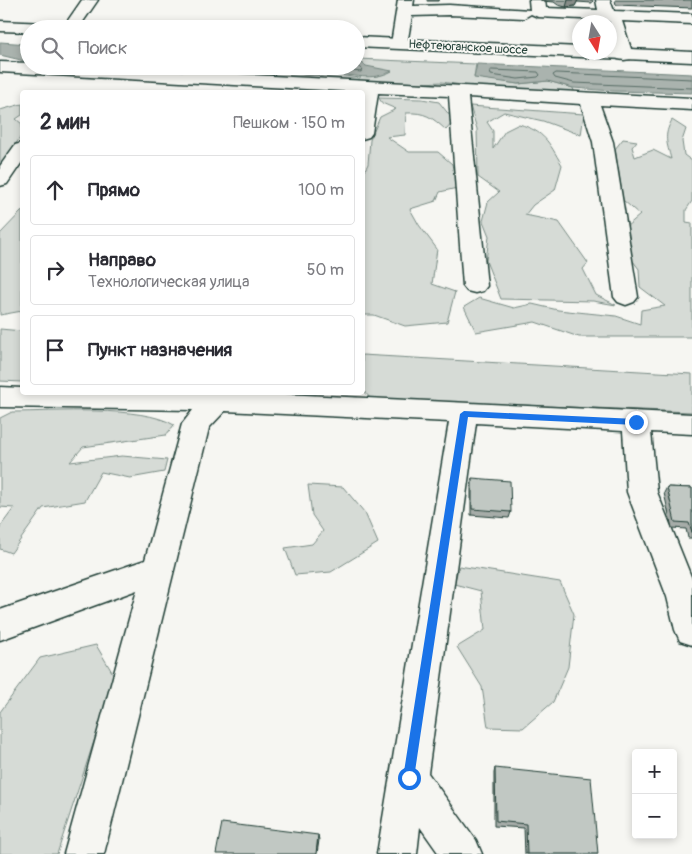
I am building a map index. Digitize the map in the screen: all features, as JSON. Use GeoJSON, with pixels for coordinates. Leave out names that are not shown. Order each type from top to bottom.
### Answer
{"type":"FeatureCollection","features":[{"type":"Feature","properties":{"kind":"street"},"geometry":{"type":"LineString","coordinates":[[76,20],[90,0]]}},
{"type":"Feature","properties":{"kind":"street"},"geometry":{"type":"LineString","coordinates":[[431,11],[448,0]]}},
{"type":"Feature","properties":{"kind":"street"},"geometry":{"type":"LineString","coordinates":[[452,0],[523,3],[524,7]]}},
{"type":"Feature","properties":{"kind":"street"},"geometry":{"type":"LineString","coordinates":[[537,0],[538,12],[605,8],[692,19]]}},
{"type":"Feature","properties":{"kind":"street"},"geometry":{"type":"LineString","coordinates":[[399,44],[405,6],[431,11],[524,7]]}},
{"type":"Feature","properties":{"kind":"street"},"geometry":{"type":"LineString","coordinates":[[605,8],[614,21],[624,54]]}},
{"type":"Feature","properties":{"kind":"street"},"geometry":{"type":"LineString","coordinates":[[0,26],[20,27]]}},
{"type":"Feature","properties":{"kind":"street","name":"Нефтеюганское шоссе"},"geometry":{"type":"LineString","coordinates":[[365,42],[572,52]]}},
{"type":"Feature","properties":{"kind":"street","name":"Нефтеюганское шоссе"},"geometry":{"type":"LineString","coordinates":[[617,54],[692,57]]}},
{"type":"Feature","properties":{"kind":"street"},"geometry":{"type":"LineString","coordinates":[[0,67],[20,70]]}},
{"type":"Feature","properties":{"kind":"street"},"geometry":{"type":"LineString","coordinates":[[54,75],[183,85],[370,86],[588,100],[686,104],[692,123]]}},
{"type":"Feature","properties":{"kind":"street"},"geometry":{"type":"LineString","coordinates":[[365,115],[370,86]]}},
{"type":"Feature","properties":{"kind":"street"},"geometry":{"type":"LineString","coordinates":[[458,91],[475,286]]}},
{"type":"Feature","properties":{"kind":"street"},"geometry":{"type":"LineString","coordinates":[[588,100],[603,142],[626,297]]}},
{"type":"Feature","properties":{"kind":"street"},"geometry":{"type":"LineString","coordinates":[[0,180],[20,152]]}},
{"type":"Feature","properties":{"kind":"street"},"geometry":{"type":"LineString","coordinates":[[0,397],[219,401],[692,424]]}},
{"type":"Feature","properties":{"kind":"street"},"geometry":{"type":"LineString","coordinates":[[84,854],[196,424],[219,401]]}},
{"type":"Feature","properties":{"kind":"street"},"geometry":{"type":"LineString","coordinates":[[397,854],[464,414]]}},
{"type":"Feature","properties":{"kind":"street"},"geometry":{"type":"LineString","coordinates":[[636,422],[642,492],[683,597],[692,630]]}},
{"type":"Feature","properties":{"kind":"street"},"geometry":{"type":"LineString","coordinates":[[0,626],[158,569]]}},
{"type":"Feature","properties":{"kind":"street"},"geometry":{"type":"LineString","coordinates":[[409,778],[462,854]]}},
{"type":"Feature","properties":{"kind":"shaded area"},"geometry":{"type":"Polygon","coordinates":[[[365,59],[476,64],[474,77],[518,84],[548,81],[573,88],[576,96],[512,93],[442,82],[400,84],[222,75],[338,75],[360,78],[362,75],[365,75],[365,59]]]}},
{"type":"Feature","properties":{"kind":"shaded area"},"geometry":{"type":"Polygon","coordinates":[[[379,98],[422,99],[439,102],[454,121],[446,130],[428,116],[418,113],[406,113],[405,135],[387,137],[409,152],[438,152],[452,164],[457,188],[440,192],[436,201],[410,209],[437,249],[432,284],[455,292],[447,322],[405,326],[374,315],[365,315],[365,170],[368,164],[370,140],[380,117],[396,109],[382,103],[379,98]]]}},
{"type":"Feature","properties":{"kind":"shaded area"},"geometry":{"type":"Polygon","coordinates":[[[20,105],[20,116],[16,119],[20,122],[20,138],[0,166],[0,110],[20,105]]]}},
{"type":"Feature","properties":{"kind":"shaded area"},"geometry":{"type":"Polygon","coordinates":[[[470,106],[584,114],[581,135],[543,121],[504,112],[487,122],[493,131],[493,149],[505,131],[519,124],[535,130],[545,138],[562,165],[555,190],[533,205],[525,215],[559,222],[588,263],[583,269],[596,295],[616,305],[593,301],[501,299],[486,261],[489,236],[483,221],[488,202],[499,192],[478,177],[477,129],[470,106]]]}},
{"type":"Feature","properties":{"kind":"shaded area"},"geometry":{"type":"Polygon","coordinates":[[[672,120],[686,129],[682,141],[684,155],[692,161],[692,201],[686,210],[686,222],[692,223],[692,337],[579,337],[535,322],[476,332],[464,307],[479,298],[514,308],[532,304],[558,310],[616,316],[640,324],[641,310],[665,306],[640,287],[639,269],[630,257],[626,227],[640,215],[623,200],[615,149],[623,139],[637,141],[632,147],[635,157],[653,150],[671,159],[667,144],[667,131],[672,120]]]}},
{"type":"Feature","properties":{"kind":"shaded area"},"geometry":{"type":"Polygon","coordinates":[[[20,213],[20,311],[0,315],[0,234],[20,213]]]}},
{"type":"Feature","properties":{"kind":"shaded area"},"geometry":{"type":"Polygon","coordinates":[[[0,329],[20,331],[20,382],[0,381],[0,329]]]}},
{"type":"Feature","properties":{"kind":"shaded area"},"geometry":{"type":"Polygon","coordinates":[[[365,355],[692,374],[692,412],[371,399],[365,392],[365,355]]]}},
{"type":"Feature","properties":{"kind":"shaded area"},"geometry":{"type":"Polygon","coordinates":[[[12,412],[119,412],[159,419],[174,425],[166,435],[83,447],[70,462],[122,456],[167,460],[164,472],[130,478],[101,472],[85,501],[43,508],[11,553],[0,549],[0,527],[14,508],[0,507],[0,418],[12,412]]]}},
{"type":"Feature","properties":{"kind":"shaded area"},"geometry":{"type":"Polygon","coordinates":[[[308,485],[343,487],[365,513],[378,543],[331,572],[295,575],[285,548],[312,544],[323,531],[312,515],[308,485]]]}},
{"type":"Feature","properties":{"kind":"shaded area"},"geometry":{"type":"Polygon","coordinates":[[[459,566],[560,582],[574,614],[568,667],[553,702],[523,728],[488,727],[482,687],[457,647],[485,630],[481,591],[454,584],[459,566]]]}},
{"type":"Feature","properties":{"kind":"shaded area"},"geometry":{"type":"Polygon","coordinates":[[[96,645],[115,677],[57,854],[0,854],[0,712],[40,658],[96,645]]]}},
{"type":"Feature","properties":{"kind":"water"},"geometry":{"type":"Polygon","coordinates":[[[0,42],[20,43],[20,60],[0,55],[0,42]]]}},
{"type":"Feature","properties":{"kind":"water"},"geometry":{"type":"Polygon","coordinates":[[[477,64],[692,74],[692,93],[573,88],[548,81],[518,84],[474,78],[477,64]]]}},
{"type":"Feature","properties":{"kind":"water"},"geometry":{"type":"Polygon","coordinates":[[[365,65],[392,71],[377,76],[341,75],[365,75],[365,65]]]}},
{"type":"Feature","properties":{"kind":"building"},"geometry":{"type":"Polygon","coordinates":[[[472,478],[510,481],[511,512],[472,509],[472,478]]]}},
{"type":"Feature","properties":{"kind":"building"},"geometry":{"type":"Polygon","coordinates":[[[667,487],[692,488],[692,532],[689,523],[675,522],[667,487]]]}},
{"type":"Feature","properties":{"kind":"building"},"geometry":{"type":"Polygon","coordinates":[[[495,768],[591,778],[598,854],[527,854],[526,824],[496,821],[495,768]]]}},
{"type":"Feature","properties":{"kind":"building"},"geometry":{"type":"Polygon","coordinates":[[[222,823],[318,835],[316,854],[216,854],[222,823]]]}},
{"type":"Feature","properties":{"kind":"route"},"geometry":{"type":"LineString","coordinates":[[409,778],[464,414],[636,422]]}}]}
